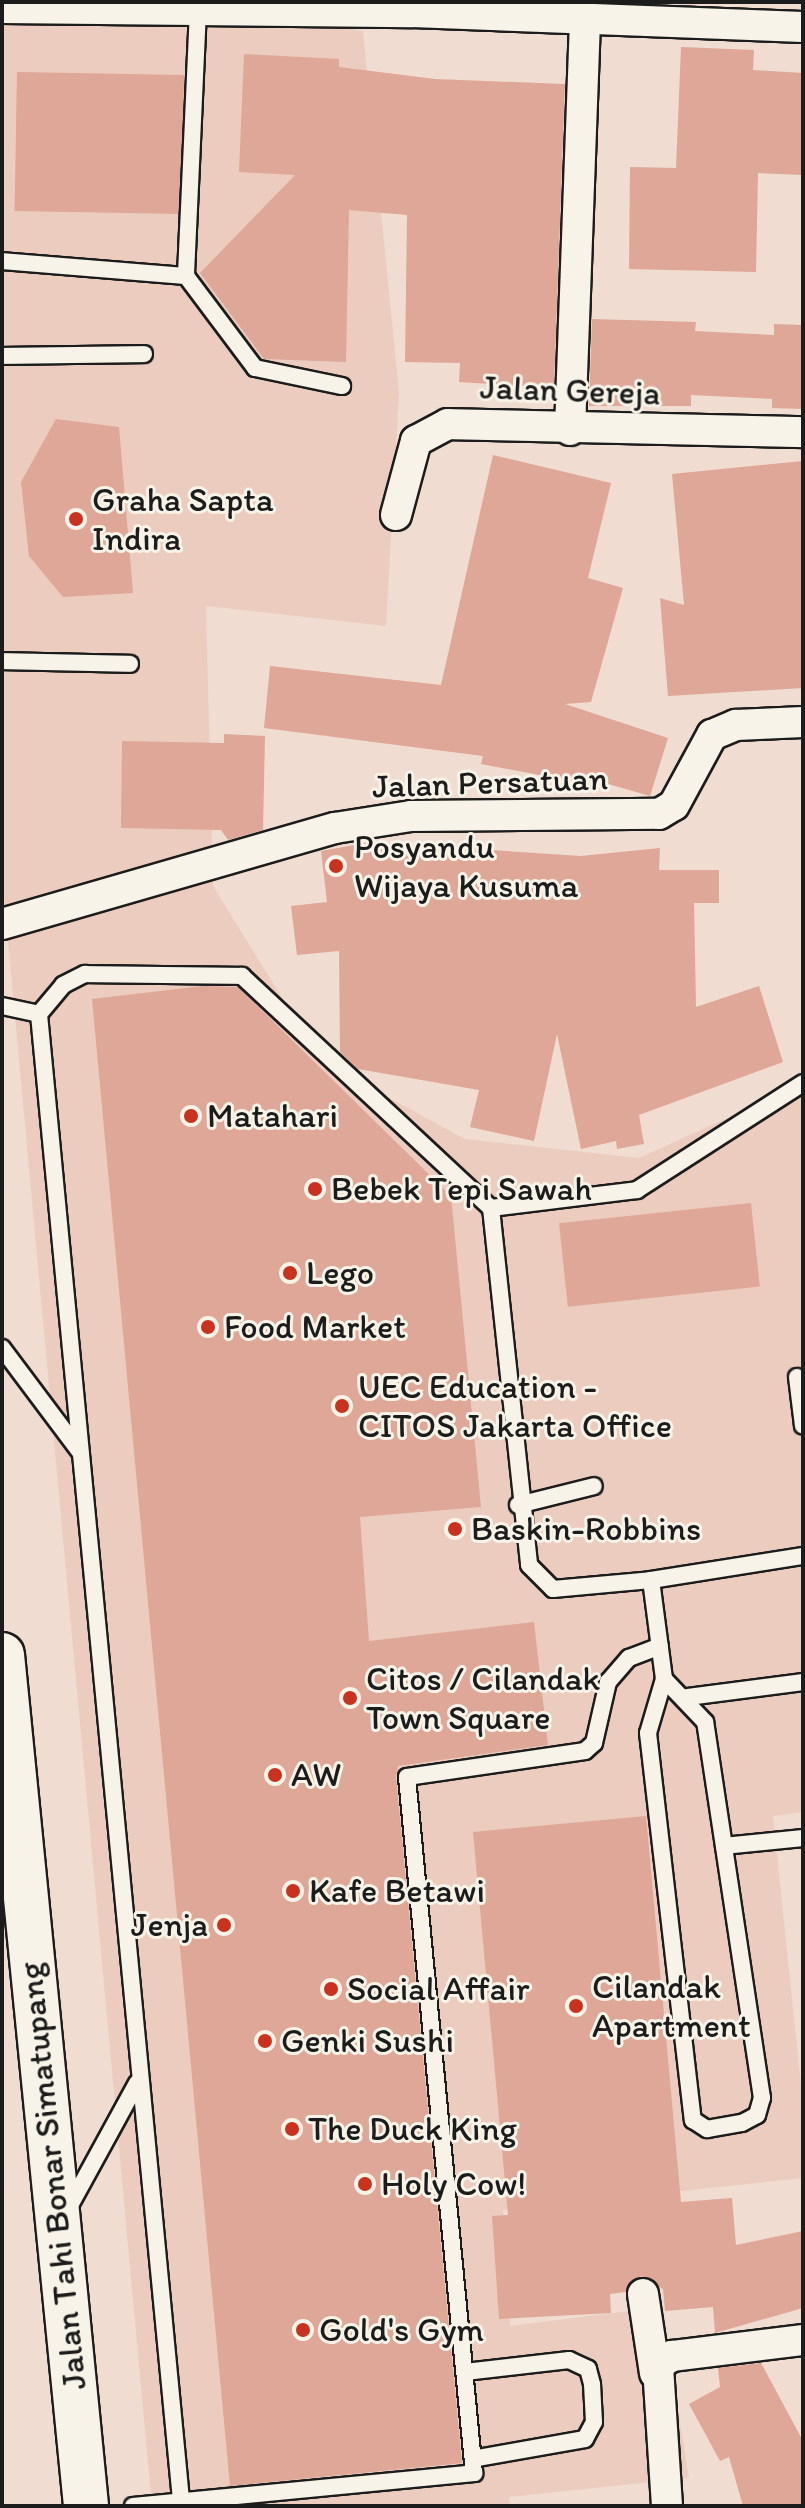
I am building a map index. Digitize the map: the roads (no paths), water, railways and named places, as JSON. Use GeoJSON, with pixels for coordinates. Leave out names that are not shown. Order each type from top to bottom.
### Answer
{"type":"FeatureCollection","features":[{"type":"Feature","properties":{"kind":"highway","name":"Jalan Tahi Bonar Simatupang"},"geometry":{"type":"LineString","coordinates":[[2,1655],[86,2506]]}},
{"type":"Feature","properties":{"kind":"street"},"geometry":{"type":"LineString","coordinates":[[2,8],[198,10],[412,7],[585,19],[803,27]]}},
{"type":"Feature","properties":{"kind":"street"},"geometry":{"type":"LineString","coordinates":[[570,430],[585,19]]}},
{"type":"Feature","properties":{"kind":"street","name":"Jalan Gereja"},"geometry":{"type":"LineString","coordinates":[[396,515],[416,441],[448,424],[570,430],[803,432]]}},
{"type":"Feature","properties":{"kind":"street","name":"Jalan Persatuan"},"geometry":{"type":"LineString","coordinates":[[2,924],[335,828],[411,816],[659,814],[674,805],[712,735],[736,725],[803,722]]}},
{"type":"Feature","properties":{"kind":"street"},"geometry":{"type":"LineString","coordinates":[[643,2294],[655,2373],[667,2506]]}},
{"type":"Feature","properties":{"kind":"street"},"geometry":{"type":"LineString","coordinates":[[655,2373],[672,2356],[803,2340]]}},
{"type":"Feature","properties":{"kind":"lane"},"geometry":{"type":"LineString","coordinates":[[198,10],[186,276],[255,368],[342,386]]}},
{"type":"Feature","properties":{"kind":"lane"},"geometry":{"type":"LineString","coordinates":[[2,261],[186,276]]}},
{"type":"Feature","properties":{"kind":"lane"},"geometry":{"type":"LineString","coordinates":[[2,356],[144,354]]}},
{"type":"Feature","properties":{"kind":"lane"},"geometry":{"type":"LineString","coordinates":[[2,661],[130,664]]}},
{"type":"Feature","properties":{"kind":"lane"},"geometry":{"type":"LineString","coordinates":[[39,1014],[85,974],[242,976],[491,1208],[523,1550],[553,1589],[651,1580],[803,1556]]}},
{"type":"Feature","properties":{"kind":"lane"},"geometry":{"type":"LineString","coordinates":[[2,1006],[39,1014]]}},
{"type":"Feature","properties":{"kind":"lane"},"geometry":{"type":"LineString","coordinates":[[39,1014],[137,2083],[179,2503]]}},
{"type":"Feature","properties":{"kind":"lane"},"geometry":{"type":"LineString","coordinates":[[491,1208],[637,1190],[803,1083]]}},
{"type":"Feature","properties":{"kind":"lane"},"geometry":{"type":"LineString","coordinates":[[2,1348],[81,1452]]}},
{"type":"Feature","properties":{"kind":"lane"},"geometry":{"type":"LineString","coordinates":[[797,1377],[803,1426]]}},
{"type":"Feature","properties":{"kind":"lane"},"geometry":{"type":"LineString","coordinates":[[518,1505],[594,1486]]}},
{"type":"Feature","properties":{"kind":"lane"},"geometry":{"type":"LineString","coordinates":[[651,1580],[664,1679],[648,1733],[693,2120],[707,2129],[749,2119],[762,2098],[705,1722],[688,1697],[664,1679]]}},
{"type":"Feature","properties":{"kind":"lane"},"geometry":{"type":"LineString","coordinates":[[133,2506],[468,2478],[473,2459],[407,1777],[585,1751],[594,1743],[608,1682],[629,1658],[660,1646]]}},
{"type":"Feature","properties":{"kind":"lane"},"geometry":{"type":"LineString","coordinates":[[688,1697],[803,1682]]}},
{"type":"Feature","properties":{"kind":"lane"},"geometry":{"type":"LineString","coordinates":[[724,1846],[803,1838]]}},
{"type":"Feature","properties":{"kind":"lane"},"geometry":{"type":"LineString","coordinates":[[57,2230],[137,2083]]}},
{"type":"Feature","properties":{"kind":"lane"},"geometry":{"type":"LineString","coordinates":[[465,2372],[569,2360],[588,2369],[592,2384],[594,2422],[585,2439],[473,2459]]}},
{"type":"Feature","properties":{"kind":"place","name":"Graha Sapta Indira"},"geometry":{"type":"Point","coordinates":[76,519]}},
{"type":"Feature","properties":{"kind":"place","name":"Posyandu Wijaya Kusuma"},"geometry":{"type":"Point","coordinates":[336,866]}},
{"type":"Feature","properties":{"kind":"place","name":"Matahari"},"geometry":{"type":"Point","coordinates":[191,1116]}},
{"type":"Feature","properties":{"kind":"place","name":"Bebek Tepi Sawah"},"geometry":{"type":"Point","coordinates":[315,1189]}},
{"type":"Feature","properties":{"kind":"place","name":"Lego"},"geometry":{"type":"Point","coordinates":[290,1273]}},
{"type":"Feature","properties":{"kind":"place","name":"Food Market"},"geometry":{"type":"Point","coordinates":[208,1327]}},
{"type":"Feature","properties":{"kind":"place","name":"UEC Education - CITOS Jakarta Office"},"geometry":{"type":"Point","coordinates":[342,1406]}},
{"type":"Feature","properties":{"kind":"place","name":"Baskin-Robbins"},"geometry":{"type":"Point","coordinates":[455,1529]}},
{"type":"Feature","properties":{"kind":"place","name":"Citos / Cilandak Town Square"},"geometry":{"type":"Point","coordinates":[350,1698]}},
{"type":"Feature","properties":{"kind":"place","name":"AW"},"geometry":{"type":"Point","coordinates":[275,1775]}},
{"type":"Feature","properties":{"kind":"place","name":"Kafe Betawi"},"geometry":{"type":"Point","coordinates":[293,1891]}},
{"type":"Feature","properties":{"kind":"place","name":"Jenja"},"geometry":{"type":"Point","coordinates":[224,1925]}},
{"type":"Feature","properties":{"kind":"place","name":"Social Affair"},"geometry":{"type":"Point","coordinates":[331,1989]}},
{"type":"Feature","properties":{"kind":"place","name":"Cilandak Apartment"},"geometry":{"type":"Point","coordinates":[576,2006]}},
{"type":"Feature","properties":{"kind":"place","name":"Genki Sushi"},"geometry":{"type":"Point","coordinates":[265,2041]}},
{"type":"Feature","properties":{"kind":"place","name":"The Duck King"},"geometry":{"type":"Point","coordinates":[292,2129]}},
{"type":"Feature","properties":{"kind":"place","name":"Holy Cow!"},"geometry":{"type":"Point","coordinates":[365,2184]}},
{"type":"Feature","properties":{"kind":"place","name":"Gold's Gym"},"geometry":{"type":"Point","coordinates":[303,2330]}}]}
